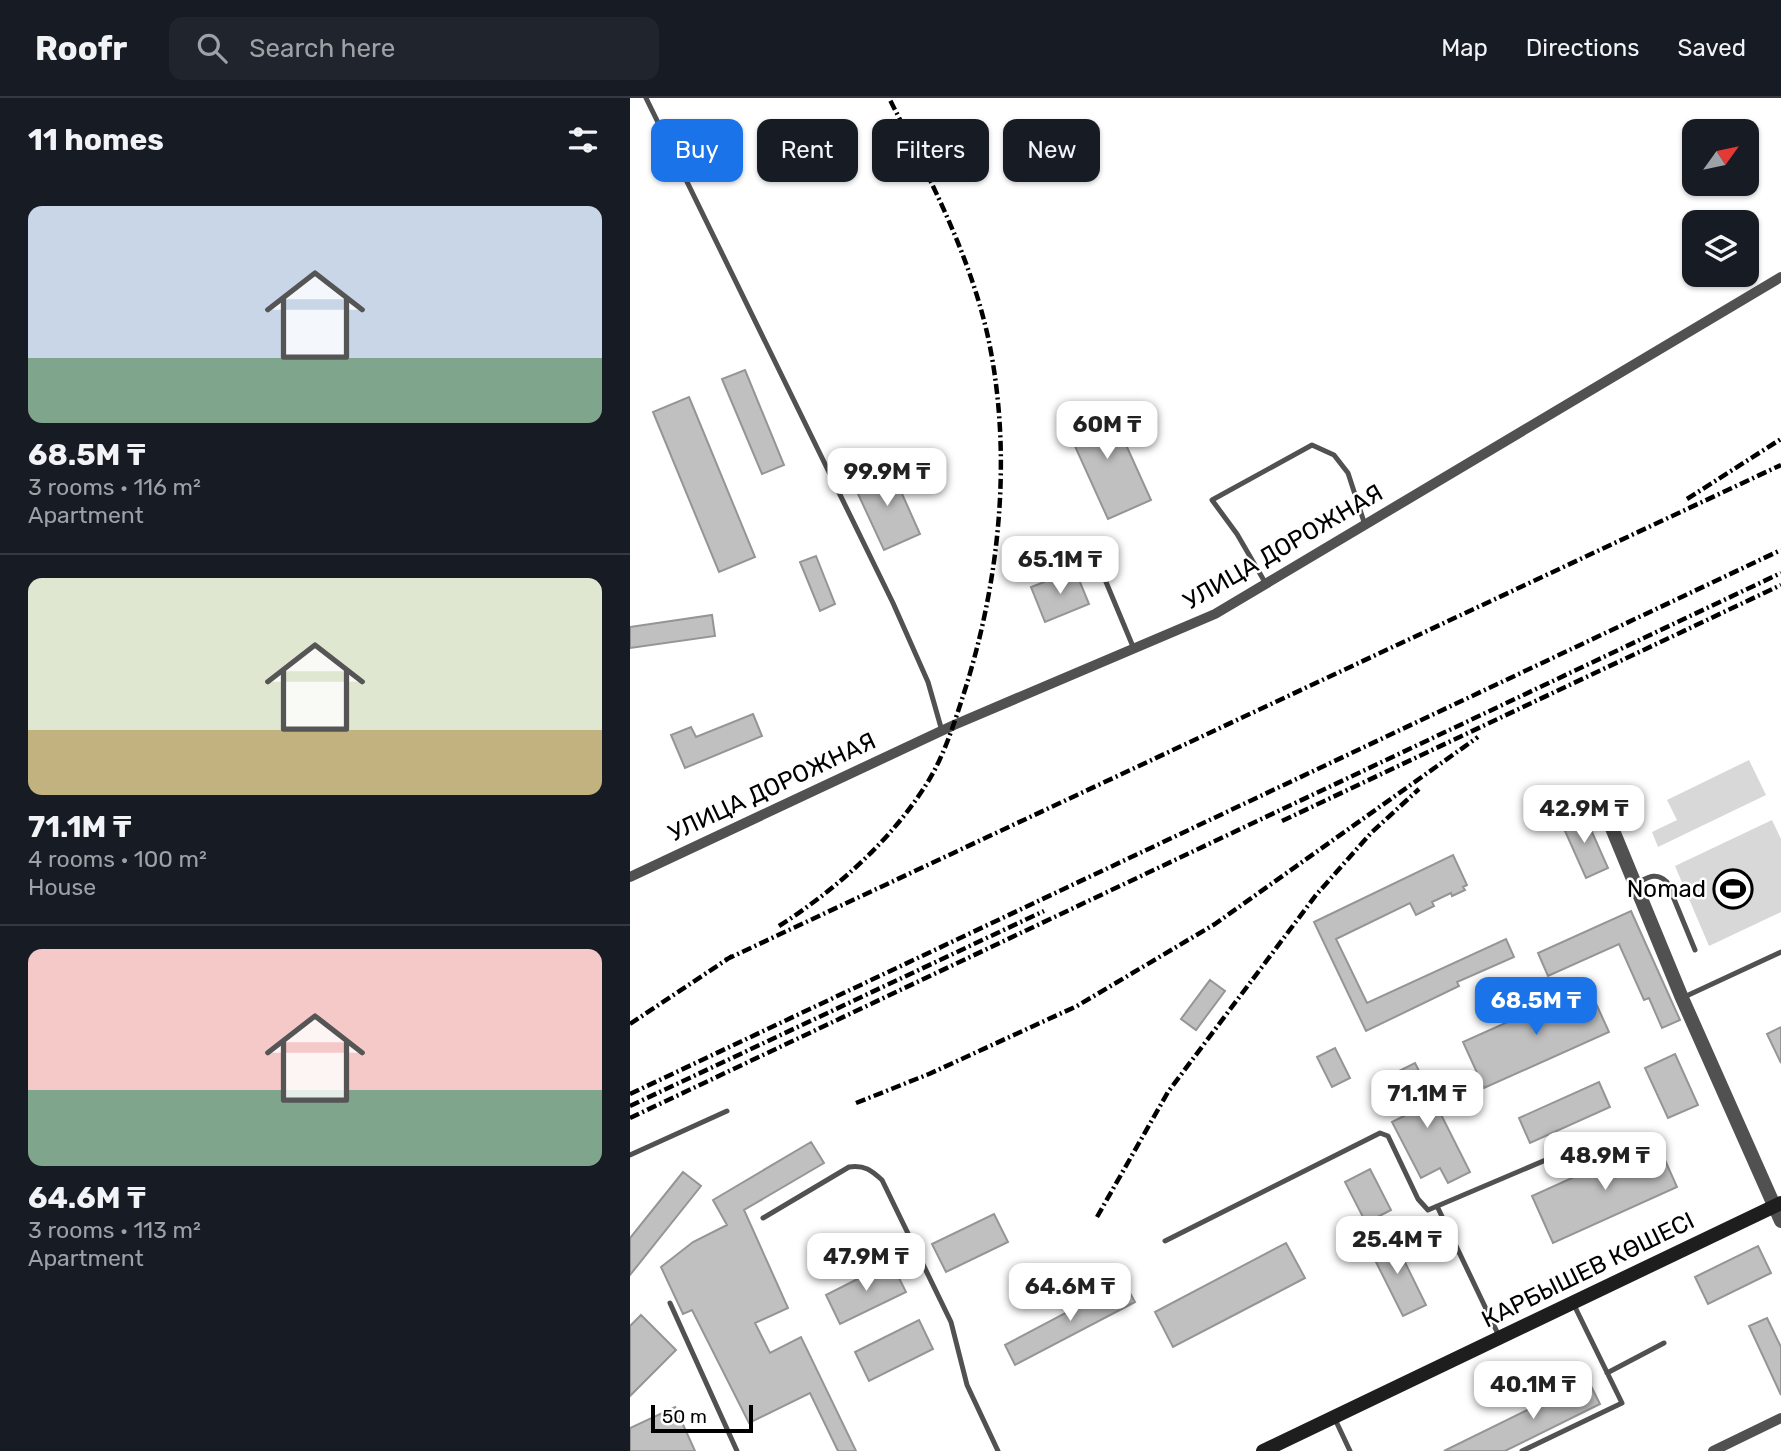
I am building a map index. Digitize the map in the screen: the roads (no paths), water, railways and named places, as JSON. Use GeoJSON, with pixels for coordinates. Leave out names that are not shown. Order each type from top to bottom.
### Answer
{"type":"FeatureCollection","features":[{"type":"Feature","properties":{"kind":"main road","name":"КАРБЫШЕВ КӨШЕСІ"},"geometry":{"type":"LineString","coordinates":[[1263,1451],[1777,1204]]}},
{"type":"Feature","properties":{"kind":"street","name":"УЛИЦА ДОРОЖНАЯ"},"geometry":{"type":"LineString","coordinates":[[630,877],[942,731],[1215,614],[1781,277]]}},
{"type":"Feature","properties":{"kind":"street"},"geometry":{"type":"LineString","coordinates":[[1607,816],[1682,998],[1777,1204],[1781,1222]]}},
{"type":"Feature","properties":{"kind":"street"},"geometry":{"type":"LineString","coordinates":[[1713,1451],[1781,1418]]}},
{"type":"Feature","properties":{"kind":"lane"},"geometry":{"type":"LineString","coordinates":[[646,98],[893,603],[928,682],[942,731]]}},
{"type":"Feature","properties":{"kind":"lane"},"geometry":{"type":"LineString","coordinates":[[1266,584],[1237,534],[1212,500],[1312,445],[1334,455],[1348,473],[1365,525]]}},
{"type":"Feature","properties":{"kind":"lane"},"geometry":{"type":"LineString","coordinates":[[1096,558],[1134,649]]}},
{"type":"Feature","properties":{"kind":"lane"},"geometry":{"type":"LineString","coordinates":[[1635,884],[1653,875],[1661,876],[1667,882],[1695,950]]}},
{"type":"Feature","properties":{"kind":"lane"},"geometry":{"type":"LineString","coordinates":[[1682,998],[1781,952]]}},
{"type":"Feature","properties":{"kind":"lane"},"geometry":{"type":"LineString","coordinates":[[630,1155],[727,1111]]}},
{"type":"Feature","properties":{"kind":"lane"},"geometry":{"type":"LineString","coordinates":[[1165,1241],[1380,1133],[1388,1136],[1418,1199],[1428,1210],[1588,1142]]}},
{"type":"Feature","properties":{"kind":"lane"},"geometry":{"type":"LineString","coordinates":[[763,1218],[849,1167],[862,1166],[871,1170],[882,1181],[951,1322],[967,1385],[998,1451]]}},
{"type":"Feature","properties":{"kind":"lane"},"geometry":{"type":"LineString","coordinates":[[1437,1206],[1500,1337]]}},
{"type":"Feature","properties":{"kind":"lane"},"geometry":{"type":"LineString","coordinates":[[670,1303],[737,1451]]}},
{"type":"Feature","properties":{"kind":"lane"},"geometry":{"type":"LineString","coordinates":[[1522,1451],[1622,1403],[1573,1303]]}},
{"type":"Feature","properties":{"kind":"lane"},"geometry":{"type":"LineString","coordinates":[[1607,1373],[1664,1343]]}},
{"type":"Feature","properties":{"kind":"lane"},"geometry":{"type":"LineString","coordinates":[[1334,1417],[1350,1451]]}},
{"type":"Feature","properties":{"kind":"railway"},"geometry":{"type":"LineString","coordinates":[[779,926],[822,896],[862,861],[899,822],[929,780],[944,750],[976,653],[994,563],[999,518],[1000,426],[988,337],[959,244],[889,98]]}},
{"type":"Feature","properties":{"kind":"railway"},"geometry":{"type":"LineString","coordinates":[[1687,499],[1781,439]]}},
{"type":"Feature","properties":{"kind":"railway"},"geometry":{"type":"LineString","coordinates":[[725,960],[1781,465]]}},
{"type":"Feature","properties":{"kind":"railway"},"geometry":{"type":"LineString","coordinates":[[630,1094],[1781,550]]}},
{"type":"Feature","properties":{"kind":"railway"},"geometry":{"type":"LineString","coordinates":[[630,1118],[1781,573]]}},
{"type":"Feature","properties":{"kind":"railway"},"geometry":{"type":"LineString","coordinates":[[1282,821],[1781,585]]}},
{"type":"Feature","properties":{"kind":"railway"},"geometry":{"type":"LineString","coordinates":[[856,1103],[929,1074],[1077,1006],[1215,924],[1478,737]]}},
{"type":"Feature","properties":{"kind":"railway"},"geometry":{"type":"LineString","coordinates":[[1097,1217],[1168,1092],[1316,895],[1371,833],[1419,789]]}},
{"type":"Feature","properties":{"kind":"railway"},"geometry":{"type":"LineString","coordinates":[[630,1106],[1044,911]]}},
{"type":"Feature","properties":{"kind":"railway"},"geometry":{"type":"LineString","coordinates":[[630,1024],[732,956]]}},
{"type":"Feature","properties":{"kind":"place","name":"Nomad"},"geometry":{"type":"Point","coordinates":[1733,889]}}]}
